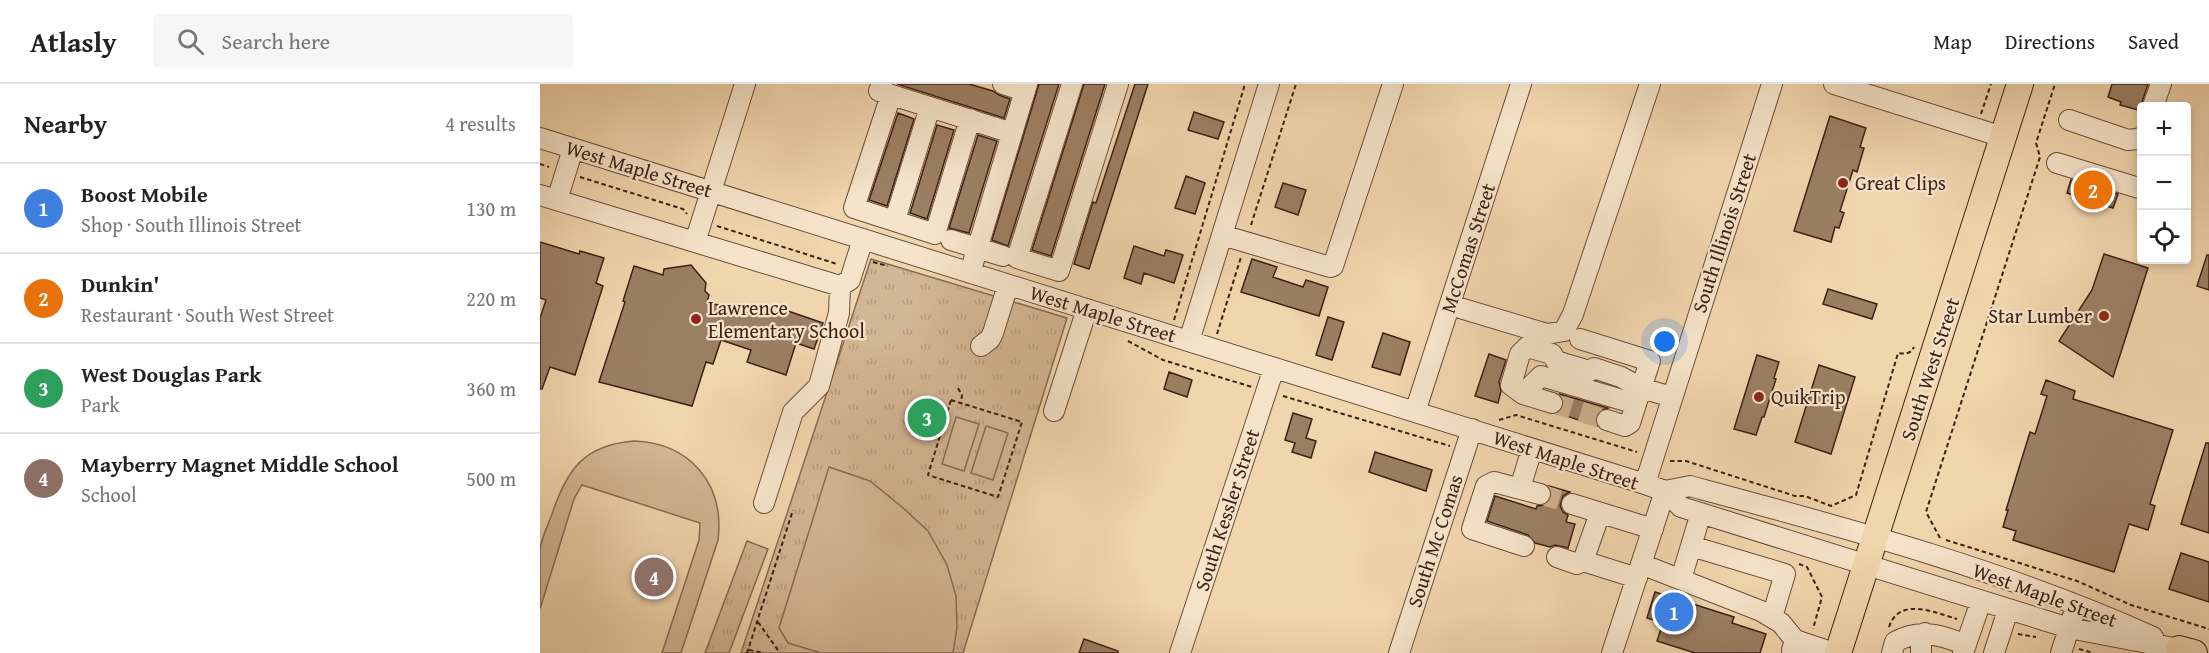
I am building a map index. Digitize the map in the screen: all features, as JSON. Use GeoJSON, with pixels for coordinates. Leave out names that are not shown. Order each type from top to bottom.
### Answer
{"type":"FeatureCollection","features":[{"type":"Feature","properties":{"kind":"main road","name":"South West Street"},"geometry":{"type":"LineString","coordinates":[[1836,653],[1876,536],[1992,133],[2020,84]]}},
{"type":"Feature","properties":{"kind":"street"},"geometry":{"type":"LineString","coordinates":[[695,242],[745,84]]}},
{"type":"Feature","properties":{"kind":"street"},"geometry":{"type":"LineString","coordinates":[[970,273],[1026,87],[1003,84]]}},
{"type":"Feature","properties":{"kind":"street"},"geometry":{"type":"LineString","coordinates":[[1072,84],[1017,258],[1059,271],[1118,84]]}},
{"type":"Feature","properties":{"kind":"street"},"geometry":{"type":"LineString","coordinates":[[1191,334],[1269,84]]}},
{"type":"Feature","properties":{"kind":"street"},"geometry":{"type":"LineString","coordinates":[[1222,235],[1333,266],[1393,84]]}},
{"type":"Feature","properties":{"kind":"street","name":"McComas Street"},"geometry":{"type":"LineString","coordinates":[[1415,412],[1521,84]]}},
{"type":"Feature","properties":{"kind":"street"},"geometry":{"type":"LineString","coordinates":[[1450,305],[1547,334],[1564,331],[1574,314],[1650,84]]}},
{"type":"Feature","properties":{"kind":"street","name":"South Illinois Street"},"geometry":{"type":"LineString","coordinates":[[1645,484],[1772,84]]}},
{"type":"Feature","properties":{"kind":"street"},"geometry":{"type":"LineString","coordinates":[[1834,84],[1992,133]]}},
{"type":"Feature","properties":{"kind":"street"},"geometry":{"type":"LineString","coordinates":[[2154,102],[2161,84]]}},
{"type":"Feature","properties":{"kind":"street"},"geometry":{"type":"LineString","coordinates":[[970,119],[935,234],[854,208],[886,90],[930,107],[970,119],[1012,132]]}},
{"type":"Feature","properties":{"kind":"street"},"geometry":{"type":"LineString","coordinates":[[895,220],[930,107]]}},
{"type":"Feature","properties":{"kind":"street"},"geometry":{"type":"LineString","coordinates":[[2069,120],[2128,140],[2137,139]]}},
{"type":"Feature","properties":{"kind":"street","name":"West Maple Street"},"geometry":{"type":"LineString","coordinates":[[540,138],[1008,285],[1088,309],[1191,334],[1274,368],[1645,484],[1665,491],[1681,507],[1701,513],[1774,555],[1867,566],[2069,628],[2187,651]]}},
{"type":"Feature","properties":{"kind":"street"},"geometry":{"type":"LineString","coordinates":[[573,148],[549,198],[840,286],[850,280],[863,239]]}},
{"type":"Feature","properties":{"kind":"street"},"geometry":{"type":"LineString","coordinates":[[2057,162],[2137,187]]}},
{"type":"Feature","properties":{"kind":"street"},"geometry":{"type":"LineString","coordinates":[[951,240],[1003,256]]}},
{"type":"Feature","properties":{"kind":"street"},"geometry":{"type":"LineString","coordinates":[[981,346],[990,339],[993,333],[1008,285]]}},
{"type":"Feature","properties":{"kind":"street"},"geometry":{"type":"LineString","coordinates":[[764,503],[793,412],[819,386],[839,313],[840,286]]}},
{"type":"Feature","properties":{"kind":"street"},"geometry":{"type":"LineString","coordinates":[[1054,411],[1088,309]]}},
{"type":"Feature","properties":{"kind":"street"},"geometry":{"type":"LineString","coordinates":[[1580,339],[1650,361],[1630,423],[1625,426],[1606,420]]}},
{"type":"Feature","properties":{"kind":"street"},"geometry":{"type":"LineString","coordinates":[[1552,403],[1522,394],[1511,385],[1520,354],[1527,347],[1563,358],[1590,371],[1594,368],[1621,377],[1638,396]]}},
{"type":"Feature","properties":{"kind":"street","name":"South Kessler Street"},"geometry":{"type":"LineString","coordinates":[[1180,653],[1274,368]]}},
{"type":"Feature","properties":{"kind":"street"},"geometry":{"type":"LineString","coordinates":[[1522,394],[1541,376],[1638,396],[1672,397]]}},
{"type":"Feature","properties":{"kind":"street","name":"South Mc Comas"},"geometry":{"type":"LineString","coordinates":[[1399,653],[1472,429]]}},
{"type":"Feature","properties":{"kind":"street"},"geometry":{"type":"LineString","coordinates":[[1520,488],[1532,449]]}},
{"type":"Feature","properties":{"kind":"street"},"geometry":{"type":"LineString","coordinates":[[1457,475],[1486,486]]}},
{"type":"Feature","properties":{"kind":"street"},"geometry":{"type":"LineString","coordinates":[[1472,530],[1486,486],[1494,482],[1540,494]]}},
{"type":"Feature","properties":{"kind":"street","name":"West Maple Street"},"geometry":{"type":"LineString","coordinates":[[1665,491],[1690,486],[1876,536],[2077,604],[2187,651]]}},
{"type":"Feature","properties":{"kind":"street"},"geometry":{"type":"LineString","coordinates":[[1612,653],[1665,491]]}},
{"type":"Feature","properties":{"kind":"street"},"geometry":{"type":"LineString","coordinates":[[1572,504],[1653,529]]}},
{"type":"Feature","properties":{"kind":"street"},"geometry":{"type":"LineString","coordinates":[[1583,561],[1600,513]]}},
{"type":"Feature","properties":{"kind":"street"},"geometry":{"type":"LineString","coordinates":[[1681,579],[1701,513]]}},
{"type":"Feature","properties":{"kind":"street"},"geometry":{"type":"LineString","coordinates":[[1442,520],[1524,546]]}},
{"type":"Feature","properties":{"kind":"street"},"geometry":{"type":"LineString","coordinates":[[1691,546],[1774,555],[1785,574],[1772,617]]}},
{"type":"Feature","properties":{"kind":"street"},"geometry":{"type":"LineString","coordinates":[[1557,557],[1577,564],[1583,561],[1681,579],[1772,617],[1781,623],[1799,646],[1836,653]]}},
{"type":"Feature","properties":{"kind":"street"},"geometry":{"type":"LineString","coordinates":[[1892,653],[1895,642],[1925,633],[1943,636],[1965,649],[1978,570]]}},
{"type":"Feature","properties":{"kind":"street"},"geometry":{"type":"LineString","coordinates":[[2061,653],[2077,604]]}},
{"type":"Feature","properties":{"kind":"street"},"geometry":{"type":"LineString","coordinates":[[1995,653],[2008,610]]}},
{"type":"Feature","properties":{"kind":"street"},"geometry":{"type":"LineString","coordinates":[[1921,653],[1921,643],[1925,633]]}},
{"type":"Feature","properties":{"kind":"path"},"geometry":{"type":"LineString","coordinates":[[1245,84],[1174,320],[1191,334],[1217,334],[1296,84]]}},
{"type":"Feature","properties":{"kind":"path"},"geometry":{"type":"LineString","coordinates":[[1991,84],[1981,116],[1992,133]]}},
{"type":"Feature","properties":{"kind":"path"},"geometry":{"type":"LineString","coordinates":[[2055,84],[2036,143],[2040,157],[1926,512],[1938,538],[2077,581],[2132,605],[2209,629]]}},
{"type":"Feature","properties":{"kind":"path"},"geometry":{"type":"LineString","coordinates":[[866,260],[888,266]]}},
{"type":"Feature","properties":{"kind":"path"},"geometry":{"type":"LineString","coordinates":[[1126,340],[1163,360],[1457,448],[1464,454]]}},
{"type":"Feature","properties":{"kind":"path"},"geometry":{"type":"LineString","coordinates":[[1495,421],[1516,416],[1637,452],[1643,459],[1686,461],[1795,496],[1805,496],[1831,506],[1856,495],[1898,353],[1906,354],[1912,351],[1917,341]]}},
{"type":"Feature","properties":{"kind":"path"},"geometry":{"type":"LineString","coordinates":[[958,388],[962,395],[961,403]]}},
{"type":"Feature","properties":{"kind":"path"},"geometry":{"type":"LineString","coordinates":[[951,400],[961,403],[1022,422],[998,497],[927,475],[951,400]]}},
{"type":"Feature","properties":{"kind":"path"},"geometry":{"type":"LineString","coordinates":[[764,653],[748,651],[793,510]]}},
{"type":"Feature","properties":{"kind":"path"},"geometry":{"type":"LineString","coordinates":[[1774,555],[1807,567],[1822,597],[1799,646]]}},
{"type":"Feature","properties":{"kind":"path"},"geometry":{"type":"LineString","coordinates":[[1818,587],[1823,584]]}},
{"type":"Feature","properties":{"kind":"path"},"geometry":{"type":"LineString","coordinates":[[758,622],[780,653]]}},
{"type":"Feature","properties":{"kind":"green space"},"geometry":{"type":"Polygon","coordinates":[[[871,259],[1067,318],[963,653],[741,653],[871,259]]]}},
{"type":"Feature","properties":{"kind":"green space"},"geometry":{"type":"Polygon","coordinates":[[[956,417],[979,424],[964,471],[942,464],[956,417]]]}},
{"type":"Feature","properties":{"kind":"green space"},"geometry":{"type":"Polygon","coordinates":[[[986,426],[1008,433],[993,480],[971,473],[986,426]]]}},
{"type":"Feature","properties":{"kind":"green space"},"geometry":{"type":"Polygon","coordinates":[[[634,441],[672,449],[687,458],[700,470],[716,501],[719,520],[718,540],[681,653],[662,653],[699,540],[700,523],[582,485],[574,499],[540,609],[540,549],[564,484],[571,472],[590,454],[617,443],[634,441]]]}},
{"type":"Feature","properties":{"kind":"green space"},"geometry":{"type":"Polygon","coordinates":[[[829,467],[870,481],[928,531],[947,565],[956,596],[957,628],[953,653],[821,653],[788,643],[779,628],[829,467]]]}},
{"type":"Feature","properties":{"kind":"green space"},"geometry":{"type":"Polygon","coordinates":[[[747,541],[768,549],[729,653],[705,653],[747,541]]]}},
{"type":"Feature","properties":{"kind":"building"},"geometry":{"type":"Polygon","coordinates":[[[897,84],[969,84],[1010,99],[1004,118],[897,84]]]}},
{"type":"Feature","properties":{"kind":"building"},"geometry":{"type":"Polygon","coordinates":[[[1039,84],[1059,84],[1008,246],[992,240],[1039,84]]]}},
{"type":"Feature","properties":{"kind":"building"},"geometry":{"type":"Polygon","coordinates":[[[1084,84],[1105,84],[1051,256],[1032,250],[1084,84]]]}},
{"type":"Feature","properties":{"kind":"building"},"geometry":{"type":"Polygon","coordinates":[[[1135,84],[1148,84],[1089,269],[1074,264],[1093,202],[1096,203],[1135,84]]]}},
{"type":"Feature","properties":{"kind":"building"},"geometry":{"type":"Polygon","coordinates":[[[2112,84],[2148,84],[2142,102],[2137,102],[2137,110],[2120,105],[2121,102],[2108,97],[2112,84]]]}},
{"type":"Feature","properties":{"kind":"building"},"geometry":{"type":"Polygon","coordinates":[[[1194,112],[1224,122],[1218,139],[1188,130],[1194,112]]]}},
{"type":"Feature","properties":{"kind":"building"},"geometry":{"type":"Polygon","coordinates":[[[898,113],[914,119],[887,206],[869,200],[898,113]]]}},
{"type":"Feature","properties":{"kind":"building"},"geometry":{"type":"Polygon","coordinates":[[[1830,116],[1866,128],[1860,147],[1864,148],[1857,172],[1853,170],[1840,211],[1844,213],[1839,228],[1835,227],[1831,242],[1794,231],[1830,116]]]}},
{"type":"Feature","properties":{"kind":"building"},"geometry":{"type":"Polygon","coordinates":[[[937,125],[954,130],[927,219],[910,213],[937,125]]]}},
{"type":"Feature","properties":{"kind":"building"},"geometry":{"type":"Polygon","coordinates":[[[978,135],[997,141],[969,233],[949,228],[978,135]]]}},
{"type":"Feature","properties":{"kind":"building"},"geometry":{"type":"Polygon","coordinates":[[[1186,176],[1205,183],[1195,214],[1175,208],[1186,176]]]}},
{"type":"Feature","properties":{"kind":"building"},"geometry":{"type":"Polygon","coordinates":[[[2071,180],[2118,194],[2113,208],[2067,193],[2071,180]]]}},
{"type":"Feature","properties":{"kind":"building"},"geometry":{"type":"Polygon","coordinates":[[[1283,183],[1306,190],[1298,215],[1275,207],[1283,183]]]}},
{"type":"Feature","properties":{"kind":"building"},"geometry":{"type":"Polygon","coordinates":[[[540,242],[579,254],[580,251],[604,258],[596,283],[603,286],[575,375],[550,367],[542,389],[540,389],[540,318],[546,300],[540,298],[540,242]]]}},
{"type":"Feature","properties":{"kind":"building"},"geometry":{"type":"Polygon","coordinates":[[[1134,246],[1164,256],[1166,250],[1183,255],[1174,283],[1144,273],[1141,284],[1124,278],[1134,246]]]}},
{"type":"Feature","properties":{"kind":"building","name":"Star Lumber"},"geometry":{"type":"Polygon","coordinates":[[[2104,254],[2148,268],[2113,377],[2059,341],[2092,290],[2104,254]]]}},
{"type":"Feature","properties":{"kind":"building"},"geometry":{"type":"Polygon","coordinates":[[[2207,255],[2209,255],[2209,290],[2197,286],[2207,255]]]}},
{"type":"Feature","properties":{"kind":"building"},"geometry":{"type":"Polygon","coordinates":[[[1252,259],[1277,267],[1273,277],[1303,287],[1306,280],[1328,287],[1319,316],[1241,292],[1252,259]]]}},
{"type":"Feature","properties":{"kind":"building","name":"Lawrence Elementary School"},"geometry":{"type":"Polygon","coordinates":[[[691,265],[706,283],[705,291],[709,295],[707,302],[755,315],[784,314],[785,310],[823,323],[814,349],[796,343],[786,375],[747,362],[751,350],[721,340],[713,364],[706,362],[692,406],[599,382],[634,266],[663,275],[664,269],[691,265]]]}},
{"type":"Feature","properties":{"kind":"building"},"geometry":{"type":"Polygon","coordinates":[[[1828,289],[1877,304],[1872,319],[1823,304],[1828,289]]]}},
{"type":"Feature","properties":{"kind":"building"},"geometry":{"type":"Polygon","coordinates":[[[1328,317],[1344,322],[1332,360],[1316,355],[1328,317]]]}},
{"type":"Feature","properties":{"kind":"building"},"geometry":{"type":"Polygon","coordinates":[[[1383,333],[1410,342],[1400,375],[1372,367],[1383,333]]]}},
{"type":"Feature","properties":{"kind":"building"},"geometry":{"type":"Polygon","coordinates":[[[1489,354],[1506,360],[1499,382],[1501,391],[1498,403],[1475,396],[1489,354]]]}},
{"type":"Feature","properties":{"kind":"building"},"geometry":{"type":"Polygon","coordinates":[[[1757,355],[1779,362],[1774,378],[1776,379],[1756,435],[1734,429],[1757,355]]]}},
{"type":"Feature","properties":{"kind":"building"},"geometry":{"type":"Polygon","coordinates":[[[1819,365],[1855,377],[1831,454],[1795,442],[1819,365]]]}},
{"type":"Feature","properties":{"kind":"building"},"geometry":{"type":"Polygon","coordinates":[[[1169,372],[1192,380],[1187,397],[1164,389],[1169,372]]]}},
{"type":"Feature","properties":{"kind":"building"},"geometry":{"type":"Polygon","coordinates":[[[2046,380],[2075,391],[2073,399],[2173,430],[2150,504],[2155,506],[2148,530],[2129,524],[2114,572],[2013,540],[2016,531],[2003,527],[2030,432],[2035,434],[2047,396],[2041,394],[2046,380]]]}},
{"type":"Feature","properties":{"kind":"building"},"geometry":{"type":"Polygon","coordinates":[[[1560,394],[1608,408],[1600,411],[1596,416],[1597,426],[1557,413],[1564,406],[1560,394]]]}},
{"type":"Feature","properties":{"kind":"building"},"geometry":{"type":"Polygon","coordinates":[[[1293,413],[1312,419],[1306,438],[1316,441],[1311,458],[1292,452],[1295,443],[1285,440],[1293,413]]]}},
{"type":"Feature","properties":{"kind":"building"},"geometry":{"type":"Polygon","coordinates":[[[2206,443],[2209,443],[2209,533],[2181,524],[2206,443]]]}},
{"type":"Feature","properties":{"kind":"building"},"geometry":{"type":"Polygon","coordinates":[[[1375,452],[1432,470],[1426,491],[1369,472],[1375,452]]]}},
{"type":"Feature","properties":{"kind":"building"},"geometry":{"type":"Polygon","coordinates":[[[1549,486],[1570,492],[1563,496],[1560,506],[1568,515],[1566,522],[1575,524],[1568,548],[1535,543],[1528,535],[1487,521],[1495,496],[1536,509],[1537,506],[1544,505],[1551,498],[1552,491],[1549,486]]]}},
{"type":"Feature","properties":{"kind":"building"},"geometry":{"type":"Polygon","coordinates":[[[2181,553],[2209,562],[2209,602],[2169,589],[2181,553]]]}},
{"type":"Feature","properties":{"kind":"building"},"geometry":{"type":"Polygon","coordinates":[[[1655,592],[1734,617],[1732,623],[1766,634],[1760,653],[1695,653],[1657,641],[1663,623],[1647,618],[1655,592]]]}},
{"type":"Feature","properties":{"kind":"building"},"geometry":{"type":"Polygon","coordinates":[[[1084,639],[1118,651],[1118,653],[1079,653],[1084,639]]]}},
{"type":"Feature","properties":{"kind":"tunnel"},"geometry":{"type":"LineString","coordinates":[[1552,403],[1607,420]]}},
{"type":"Feature","properties":{"kind":"tunnel"},"geometry":{"type":"LineString","coordinates":[[1540,494],[1572,504]]}},
{"type":"Feature","properties":{"kind":"place","name":"Great Clips"},"geometry":{"type":"Point","coordinates":[1843,183]}},
{"type":"Feature","properties":{"kind":"place","name":"Dunkin'"},"geometry":{"type":"Point","coordinates":[2093,190]}},
{"type":"Feature","properties":{"kind":"place","name":"Star Lumber"},"geometry":{"type":"Point","coordinates":[2104,316]}},
{"type":"Feature","properties":{"kind":"place","name":"Lawrence Elementary School"},"geometry":{"type":"Point","coordinates":[696,319]}},
{"type":"Feature","properties":{"kind":"place","name":"QuikTrip"},"geometry":{"type":"Point","coordinates":[1759,397]}},
{"type":"Feature","properties":{"kind":"place","name":"West Douglas Park"},"geometry":{"type":"Point","coordinates":[927,418]}},
{"type":"Feature","properties":{"kind":"place","name":"Mayberry Magnet Middle School"},"geometry":{"type":"Point","coordinates":[654,577]}},
{"type":"Feature","properties":{"kind":"place","name":"Boost Mobile"},"geometry":{"type":"Point","coordinates":[1674,612]}}]}
